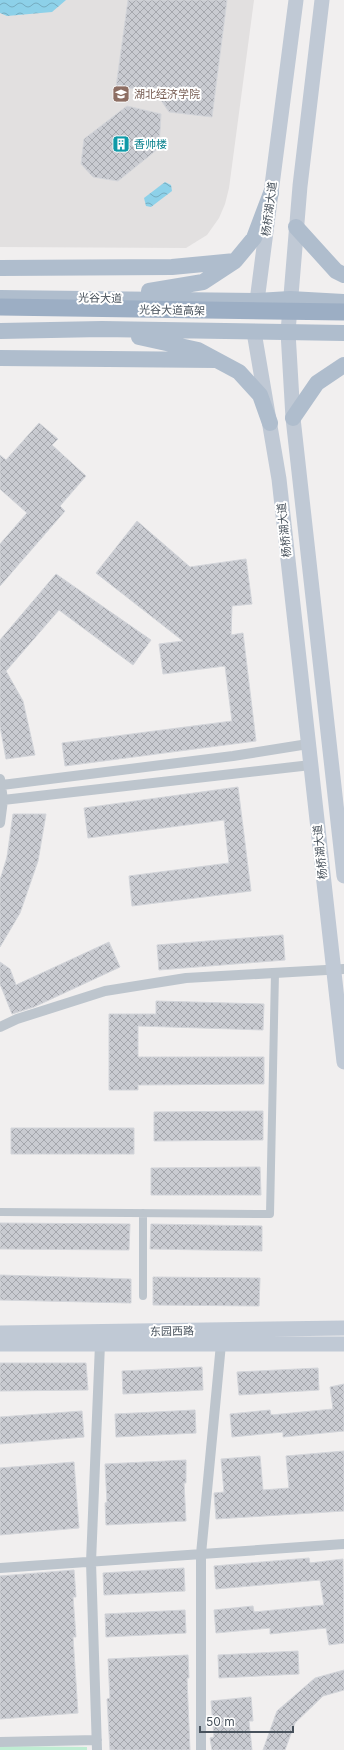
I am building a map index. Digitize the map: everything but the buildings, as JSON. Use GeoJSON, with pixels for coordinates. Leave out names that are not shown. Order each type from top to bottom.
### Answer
{"type":"FeatureCollection","features":[{"type":"Feature","properties":{"kind":"highway","name":"光谷大道高架"},"geometry":{"type":"LineString","coordinates":[[1,299],[344,312]]}},
{"type":"Feature","properties":{"kind":"highway","name":"光谷大道高架"},"geometry":{"type":"LineString","coordinates":[[0,318],[344,322]]}},
{"type":"Feature","properties":{"kind":"main road","name":"杨桥湖大道"},"geometry":{"type":"LineString","coordinates":[[296,0],[254,332],[279,479],[308,744],[339,969],[344,1062]]}},
{"type":"Feature","properties":{"kind":"main road","name":"杨桥湖大道"},"geometry":{"type":"LineString","coordinates":[[322,0],[296,227],[288,332],[293,418],[344,876]]}},
{"type":"Feature","properties":{"kind":"main road"},"geometry":{"type":"LineString","coordinates":[[111,298],[203,282],[235,261],[254,238],[271,193]]}},
{"type":"Feature","properties":{"kind":"main road"},"geometry":{"type":"LineString","coordinates":[[296,227],[336,271],[344,274]]}},
{"type":"Feature","properties":{"kind":"main road"},"geometry":{"type":"LineString","coordinates":[[0,268],[172,266],[235,261]]}},
{"type":"Feature","properties":{"kind":"main road","name":"光谷大道"},"geometry":{"type":"LineString","coordinates":[[1,299],[111,298],[257,301],[290,299],[344,302]]}},
{"type":"Feature","properties":{"kind":"main road"},"geometry":{"type":"LineString","coordinates":[[0,331],[102,329],[344,333]]}},
{"type":"Feature","properties":{"kind":"main road"},"geometry":{"type":"LineString","coordinates":[[102,329],[198,350],[239,372],[260,395],[270,423]]}},
{"type":"Feature","properties":{"kind":"main road"},"geometry":{"type":"LineString","coordinates":[[0,358],[216,360]]}},
{"type":"Feature","properties":{"kind":"main road"},"geometry":{"type":"LineString","coordinates":[[293,418],[317,383],[342,366]]}},
{"type":"Feature","properties":{"kind":"main road","name":"东园西路"},"geometry":{"type":"LineString","coordinates":[[0,1333],[344,1328]]}},
{"type":"Feature","properties":{"kind":"main road","name":"东园西路"},"geometry":{"type":"LineString","coordinates":[[0,1344],[344,1344]]}},
{"type":"Feature","properties":{"kind":"street"},"geometry":{"type":"LineString","coordinates":[[0,823],[3,800],[1,781],[233,756],[308,744]]}},
{"type":"Feature","properties":{"kind":"street"},"geometry":{"type":"LineString","coordinates":[[3,800],[311,765]]}},
{"type":"Feature","properties":{"kind":"street"},"geometry":{"type":"LineString","coordinates":[[0,1026],[105,991],[186,978],[339,969]]}},
{"type":"Feature","properties":{"kind":"street"},"geometry":{"type":"LineString","coordinates":[[0,1212],[270,1214],[275,973]]}},
{"type":"Feature","properties":{"kind":"street"},"geometry":{"type":"LineString","coordinates":[[143,1213],[143,1296]]}},
{"type":"Feature","properties":{"kind":"street"},"geometry":{"type":"LineString","coordinates":[[0,1742],[97,1745],[91,1562],[100,1344]]}},
{"type":"Feature","properties":{"kind":"street"},"geometry":{"type":"LineString","coordinates":[[201,1750],[201,1554],[221,1344]]}},
{"type":"Feature","properties":{"kind":"street"},"geometry":{"type":"LineString","coordinates":[[0,1568],[344,1544]]}},
{"type":"Feature","properties":{"kind":"shaded area","name":"湖北经济学院"},"geometry":{"type":"Polygon","coordinates":[[[0,0],[254,0],[229,188],[225,204],[219,218],[207,235],[186,248],[0,247],[0,0]]]}},
{"type":"Feature","properties":{"kind":"green space"},"geometry":{"type":"Polygon","coordinates":[[[0,1746],[87,1747],[87,1750],[0,1750],[0,1746]]]}},
{"type":"Feature","properties":{"kind":"water"},"geometry":{"type":"Polygon","coordinates":[[[0,0],[66,0],[52,12],[7,16],[0,13],[0,0]]]}},
{"type":"Feature","properties":{"kind":"water"},"geometry":{"type":"Polygon","coordinates":[[[165,182],[171,185],[172,191],[151,207],[146,206],[144,198],[165,182]]]}},
{"type":"Feature","properties":{"kind":"place","name":"湖北经济学院"},"geometry":{"type":"Point","coordinates":[121,94]}},
{"type":"Feature","properties":{"kind":"place","name":"香帅楼"},"geometry":{"type":"Point","coordinates":[121,144]}}]}
